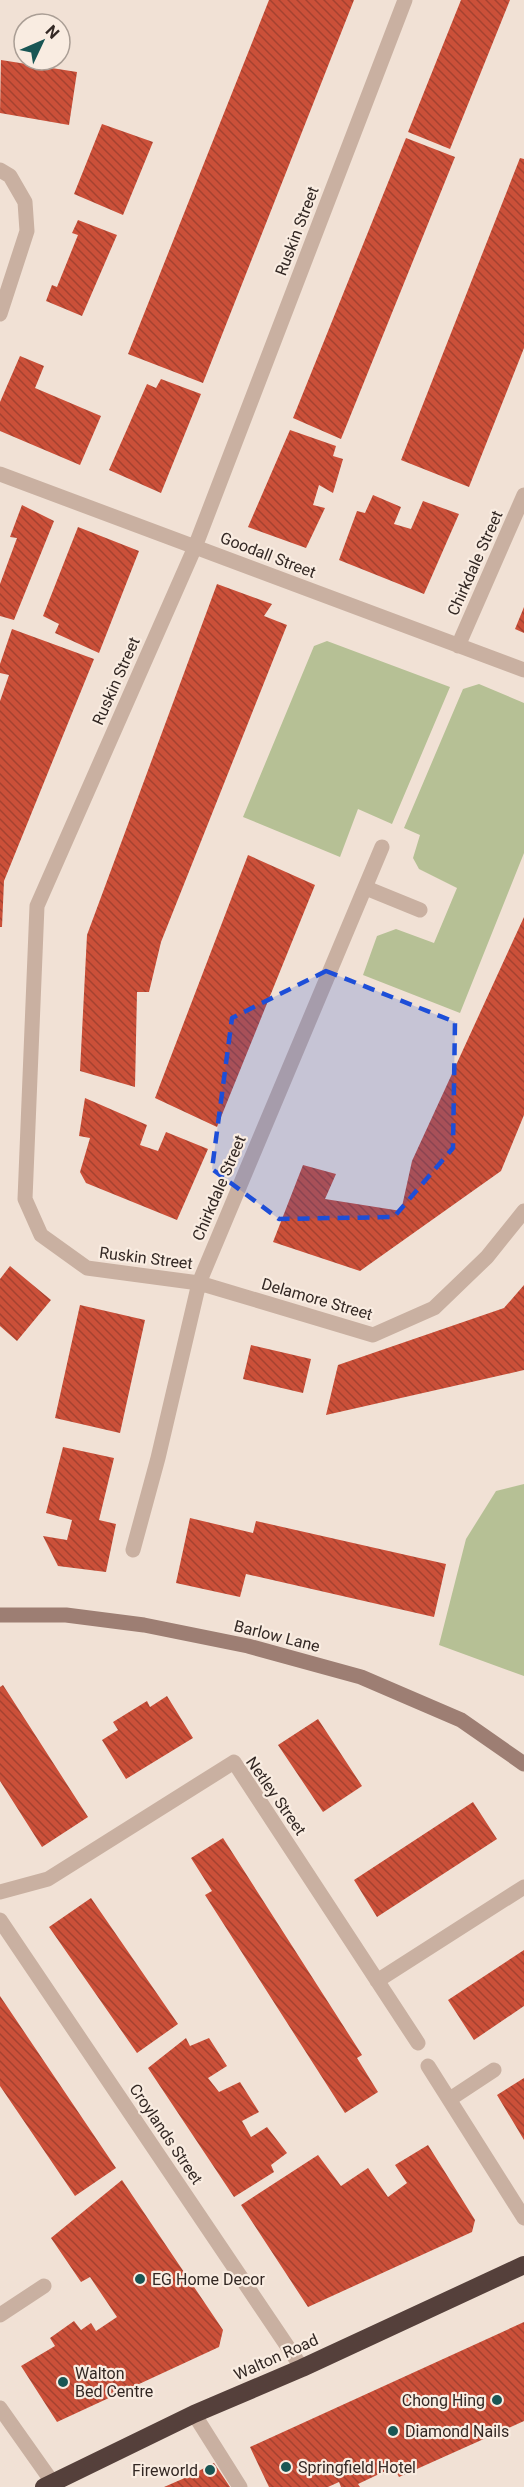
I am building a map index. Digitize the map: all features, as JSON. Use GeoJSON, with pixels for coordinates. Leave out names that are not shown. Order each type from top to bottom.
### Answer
{"type":"FeatureCollection","features":[{"type":"Feature","properties":{"kind":"highway","name":"Walton Road"},"geometry":{"type":"LineString","coordinates":[[49,2485],[194,2414],[302,2368],[524,2265]]}},
{"type":"Feature","properties":{"kind":"street","name":"Ruskin Street"},"geometry":{"type":"LineString","coordinates":[[199,1283],[87,1268],[41,1235],[25,1199],[37,906],[195,547],[405,0]]}},
{"type":"Feature","properties":{"kind":"street"},"geometry":{"type":"LineString","coordinates":[[0,170],[10,176],[25,202],[27,231],[0,314]]}},
{"type":"Feature","properties":{"kind":"street","name":"Goodall Street"},"geometry":{"type":"LineString","coordinates":[[0,474],[524,670]]}},
{"type":"Feature","properties":{"kind":"street","name":"Chirkdale Street"},"geometry":{"type":"LineString","coordinates":[[458,646],[524,495]]}},
{"type":"Feature","properties":{"kind":"street","name":"Chirkdale Street"},"geometry":{"type":"LineString","coordinates":[[133,1550],[158,1458],[199,1283],[382,847]]}},
{"type":"Feature","properties":{"kind":"street"},"geometry":{"type":"LineString","coordinates":[[366,888],[420,910]]}},
{"type":"Feature","properties":{"kind":"street","name":"Delamore Street"},"geometry":{"type":"LineString","coordinates":[[199,1283],[373,1335],[434,1308],[487,1257],[524,1211]]}},
{"type":"Feature","properties":{"kind":"street","name":"Barlow Lane"},"geometry":{"type":"LineString","coordinates":[[0,1615],[66,1615],[144,1625],[248,1646],[361,1677],[461,1720],[524,1764]]}},
{"type":"Feature","properties":{"kind":"street","name":"Netley Street"},"geometry":{"type":"LineString","coordinates":[[0,1892],[48,1879],[234,1762],[418,2043]]}},
{"type":"Feature","properties":{"kind":"street"},"geometry":{"type":"LineString","coordinates":[[378,1981],[524,1887]]}},
{"type":"Feature","properties":{"kind":"street","name":"Croylands Street"},"geometry":{"type":"LineString","coordinates":[[0,1920],[302,2368]]}},
{"type":"Feature","properties":{"kind":"street"},"geometry":{"type":"LineString","coordinates":[[428,2066],[524,2218]]}},
{"type":"Feature","properties":{"kind":"street"},"geometry":{"type":"LineString","coordinates":[[450,2099],[494,2070]]}},
{"type":"Feature","properties":{"kind":"street"},"geometry":{"type":"LineString","coordinates":[[0,2315],[44,2286]]}},
{"type":"Feature","properties":{"kind":"street"},"geometry":{"type":"LineString","coordinates":[[0,2408],[49,2485]]}},
{"type":"Feature","properties":{"kind":"street"},"geometry":{"type":"LineString","coordinates":[[194,2414],[240,2487]]}},
{"type":"Feature","properties":{"kind":"highlighted area"},"geometry":{"type":"Polygon","coordinates":[[[326,971],[455,1022],[453,1148],[394,1217],[279,1219],[212,1169],[232,1018],[326,971]]]}},
{"type":"Feature","properties":{"kind":"green space"},"geometry":{"type":"Polygon","coordinates":[[[327,641],[450,687],[392,824],[358,809],[340,857],[243,817],[314,646],[327,641]]]}},
{"type":"Feature","properties":{"kind":"green space"},"geometry":{"type":"Polygon","coordinates":[[[479,684],[524,703],[524,853],[460,1013],[363,975],[377,936],[396,929],[434,943],[457,888],[419,869],[413,858],[420,835],[404,828],[463,689],[479,684]]]}},
{"type":"Feature","properties":{"kind":"green space"},"geometry":{"type":"Polygon","coordinates":[[[524,1484],[524,1676],[439,1645],[466,1539],[496,1491],[524,1484]]]}},
{"type":"Feature","properties":{"kind":"building"},"geometry":{"type":"Polygon","coordinates":[[[269,0],[354,0],[203,383],[128,354],[269,0]]]}},
{"type":"Feature","properties":{"kind":"building"},"geometry":{"type":"Polygon","coordinates":[[[461,0],[510,0],[450,149],[408,132],[461,0]]]}},
{"type":"Feature","properties":{"kind":"building"},"geometry":{"type":"Polygon","coordinates":[[[1,60],[12,62],[12,72],[77,72],[69,125],[0,113],[1,60]]]}},
{"type":"Feature","properties":{"kind":"building"},"geometry":{"type":"Polygon","coordinates":[[[102,124],[153,142],[123,215],[74,194],[102,124]]]}},
{"type":"Feature","properties":{"kind":"building"},"geometry":{"type":"Polygon","coordinates":[[[406,138],[455,157],[341,439],[293,418],[406,138]]]}},
{"type":"Feature","properties":{"kind":"building"},"geometry":{"type":"Polygon","coordinates":[[[520,158],[524,159],[524,348],[469,487],[401,460],[520,158]]]}},
{"type":"Feature","properties":{"kind":"building"},"geometry":{"type":"Polygon","coordinates":[[[78,220],[117,235],[82,316],[46,301],[52,285],[57,287],[78,235],[72,233],[78,220]]]}},
{"type":"Feature","properties":{"kind":"building"},"geometry":{"type":"Polygon","coordinates":[[[20,356],[44,366],[35,388],[101,416],[80,465],[0,431],[0,402],[20,356]]]}},
{"type":"Feature","properties":{"kind":"building"},"geometry":{"type":"Polygon","coordinates":[[[161,379],[201,394],[161,493],[109,470],[147,384],[156,388],[161,379]]]}},
{"type":"Feature","properties":{"kind":"building"},"geometry":{"type":"Polygon","coordinates":[[[290,430],[336,446],[333,456],[343,459],[333,493],[319,485],[313,505],[325,508],[306,548],[248,527],[290,430]]]}},
{"type":"Feature","properties":{"kind":"building"},"geometry":{"type":"Polygon","coordinates":[[[373,495],[401,507],[394,524],[411,529],[423,501],[459,514],[424,594],[339,560],[357,511],[365,513],[373,495]]]}},
{"type":"Feature","properties":{"kind":"building"},"geometry":{"type":"Polygon","coordinates":[[[22,505],[54,521],[14,620],[0,616],[0,584],[17,538],[10,537],[22,505]]]}},
{"type":"Feature","properties":{"kind":"building"},"geometry":{"type":"Polygon","coordinates":[[[78,527],[139,551],[99,653],[55,633],[59,624],[43,616],[78,527]]]}},
{"type":"Feature","properties":{"kind":"building"},"geometry":{"type":"Polygon","coordinates":[[[217,584],[272,604],[264,616],[287,625],[161,942],[149,992],[137,992],[135,1087],[80,1071],[87,935],[217,584]]]}},
{"type":"Feature","properties":{"kind":"building"},"geometry":{"type":"Polygon","coordinates":[[[524,607],[524,633],[515,629],[524,607]]]}},
{"type":"Feature","properties":{"kind":"building"},"geometry":{"type":"Polygon","coordinates":[[[12,629],[94,659],[4,881],[2,927],[0,927],[0,701],[9,675],[0,673],[0,664],[12,629]]]}},
{"type":"Feature","properties":{"kind":"building"},"geometry":{"type":"Polygon","coordinates":[[[248,855],[315,885],[217,1127],[155,1098],[248,855]]]}},
{"type":"Feature","properties":{"kind":"building"},"geometry":{"type":"Polygon","coordinates":[[[524,917],[524,1115],[501,1171],[360,1271],[273,1242],[303,1165],[336,1174],[325,1199],[401,1211],[412,1161],[524,917]]]}},
{"type":"Feature","properties":{"kind":"building"},"geometry":{"type":"Polygon","coordinates":[[[85,1098],[147,1125],[140,1145],[158,1151],[166,1132],[208,1149],[177,1220],[86,1183],[80,1172],[90,1138],[79,1136],[85,1098]]]}},
{"type":"Feature","properties":{"kind":"building"},"geometry":{"type":"Polygon","coordinates":[[[10,1266],[51,1300],[17,1341],[0,1326],[0,1279],[10,1266]]]}},
{"type":"Feature","properties":{"kind":"building"},"geometry":{"type":"Polygon","coordinates":[[[524,1285],[524,1370],[326,1415],[338,1365],[504,1308],[524,1285]]]}},
{"type":"Feature","properties":{"kind":"building"},"geometry":{"type":"Polygon","coordinates":[[[80,1305],[145,1320],[120,1433],[55,1418],[80,1305]]]}},
{"type":"Feature","properties":{"kind":"building"},"geometry":{"type":"Polygon","coordinates":[[[251,1345],[311,1359],[303,1393],[243,1379],[251,1345]]]}},
{"type":"Feature","properties":{"kind":"building"},"geometry":{"type":"Polygon","coordinates":[[[63,1447],[114,1458],[99,1520],[116,1524],[106,1572],[58,1566],[43,1536],[67,1540],[72,1520],[46,1513],[63,1447]]]}},
{"type":"Feature","properties":{"kind":"building"},"geometry":{"type":"Polygon","coordinates":[[[190,1518],[253,1533],[256,1521],[446,1564],[434,1617],[246,1574],[240,1597],[176,1583],[190,1518]]]}},
{"type":"Feature","properties":{"kind":"building"},"geometry":{"type":"Polygon","coordinates":[[[3,1685],[88,1817],[42,1847],[0,1781],[0,1687],[3,1685]]]}},
{"type":"Feature","properties":{"kind":"building"},"geometry":{"type":"Polygon","coordinates":[[[167,1696],[193,1738],[126,1779],[102,1740],[118,1730],[113,1722],[147,1701],[150,1707],[167,1696]]]}},
{"type":"Feature","properties":{"kind":"building"},"geometry":{"type":"Polygon","coordinates":[[[318,1719],[362,1786],[323,1812],[278,1745],[318,1719]]]}},
{"type":"Feature","properties":{"kind":"building"},"geometry":{"type":"Polygon","coordinates":[[[473,1802],[497,1839],[377,1917],[354,1880],[473,1802]]]}},
{"type":"Feature","properties":{"kind":"building"},"geometry":{"type":"Polygon","coordinates":[[[223,1838],[362,2055],[357,2058],[378,2092],[345,2113],[205,1895],[212,1891],[191,1858],[223,1838]]]}},
{"type":"Feature","properties":{"kind":"building"},"geometry":{"type":"Polygon","coordinates":[[[91,1898],[178,2024],[137,2053],[49,1927],[91,1898]]]}},
{"type":"Feature","properties":{"kind":"building"},"geometry":{"type":"Polygon","coordinates":[[[524,1950],[524,2006],[474,2040],[448,2000],[524,1950]]]}},
{"type":"Feature","properties":{"kind":"building"},"geometry":{"type":"Polygon","coordinates":[[[0,1996],[116,2168],[75,2196],[0,2086],[0,1996]]]}},
{"type":"Feature","properties":{"kind":"building"},"geometry":{"type":"Polygon","coordinates":[[[186,2038],[190,2046],[209,2038],[227,2066],[208,2078],[219,2092],[240,2082],[259,2112],[242,2121],[251,2137],[267,2127],[287,2153],[271,2165],[274,2172],[234,2197],[148,2068],[186,2038]]]}},
{"type":"Feature","properties":{"kind":"building"},"geometry":{"type":"Polygon","coordinates":[[[524,2078],[524,2140],[497,2095],[524,2078]]]}},
{"type":"Feature","properties":{"kind":"building"},"geometry":{"type":"Polygon","coordinates":[[[428,2145],[475,2220],[472,2232],[308,2307],[241,2205],[318,2155],[341,2186],[368,2168],[388,2197],[407,2183],[395,2165],[428,2145]]]}},
{"type":"Feature","properties":{"kind":"building","name":"EG Home Decor"},"geometry":{"type":"Polygon","coordinates":[[[122,2180],[223,2330],[219,2347],[57,2422],[21,2366],[55,2346],[50,2338],[74,2321],[81,2330],[91,2323],[96,2331],[117,2317],[90,2277],[81,2282],[51,2238],[122,2180]]]}},
{"type":"Feature","properties":{"kind":"building"},"geometry":{"type":"Polygon","coordinates":[[[524,2322],[524,2421],[399,2477],[394,2467],[358,2484],[360,2487],[341,2487],[339,2482],[328,2487],[269,2487],[250,2447],[524,2322]]]}},
{"type":"Feature","properties":{"kind":"building","name":"Fireworld"},"geometry":{"type":"Polygon","coordinates":[[[214,2463],[230,2487],[164,2487],[187,2477],[214,2463]]]}},
{"type":"Feature","properties":{"kind":"place","name":"EG Home Decor"},"geometry":{"type":"Point","coordinates":[140,2279]}},
{"type":"Feature","properties":{"kind":"place","name":"Walton Bed Centre"},"geometry":{"type":"Point","coordinates":[63,2382]}},
{"type":"Feature","properties":{"kind":"place","name":"Chong Hing"},"geometry":{"type":"Point","coordinates":[497,2400]}},
{"type":"Feature","properties":{"kind":"place","name":"Diamond Nails"},"geometry":{"type":"Point","coordinates":[393,2431]}},
{"type":"Feature","properties":{"kind":"place","name":"Springfield Hotel"},"geometry":{"type":"Point","coordinates":[286,2467]}},
{"type":"Feature","properties":{"kind":"place","name":"Fireworld"},"geometry":{"type":"Point","coordinates":[210,2470]}}]}
